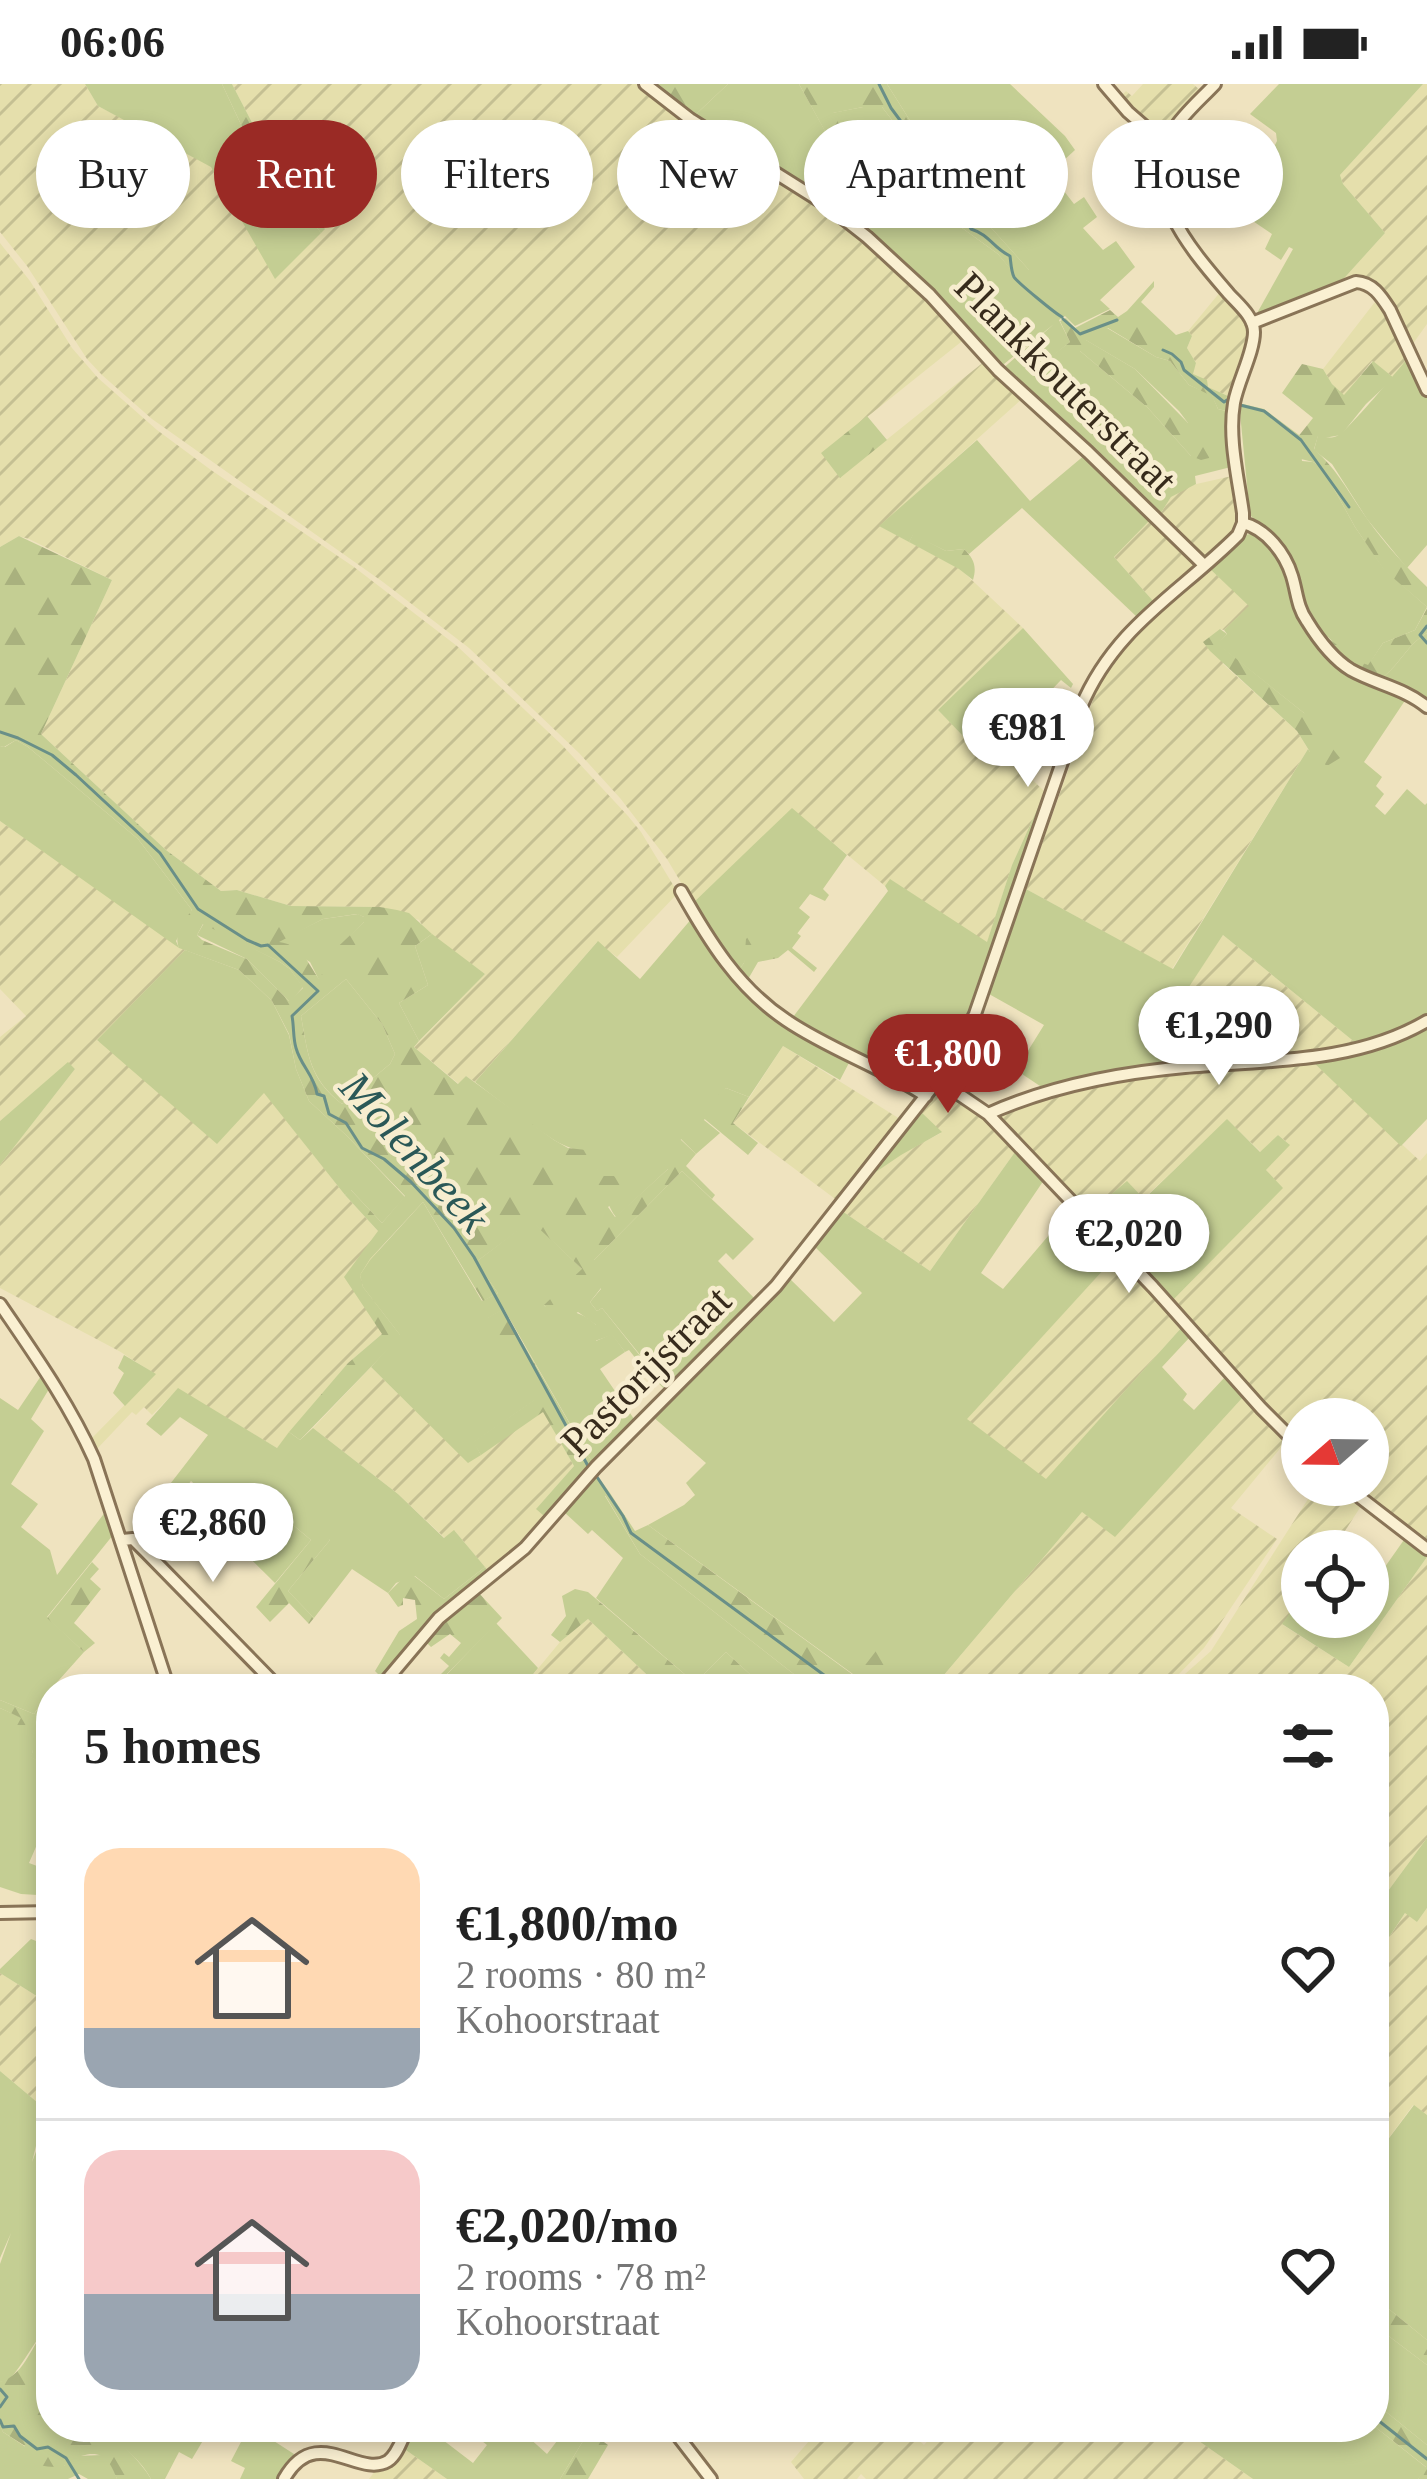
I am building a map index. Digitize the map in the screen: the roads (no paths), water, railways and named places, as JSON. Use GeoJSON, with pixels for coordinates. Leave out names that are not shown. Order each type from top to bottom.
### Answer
{"type":"FeatureCollection","features":[{"type":"Feature","properties":{"kind":"street","name":"Plankkouterstraat"},"geometry":{"type":"LineString","coordinates":[[645,84],[867,237],[930,295],[998,370],[1204,565]]}},
{"type":"Feature","properties":{"kind":"street"},"geometry":{"type":"LineString","coordinates":[[1104,84],[1137,120]]}},
{"type":"Feature","properties":{"kind":"street"},"geometry":{"type":"LineString","coordinates":[[1181,120],[1215,84]]}},
{"type":"Feature","properties":{"kind":"street"},"geometry":{"type":"LineString","coordinates":[[1181,228],[1252,322],[1254,332],[1233,418],[1243,524],[1256,528],[1279,550],[1291,572],[1301,612],[1333,656],[1353,671],[1402,689],[1427,707]]}},
{"type":"Feature","properties":{"kind":"street"},"geometry":{"type":"LineString","coordinates":[[1252,322],[1355,282],[1368,284],[1390,310],[1427,391]]}},
{"type":"Feature","properties":{"kind":"street","name":"Pastorijstraat"},"geometry":{"type":"LineString","coordinates":[[392,1674],[439,1618],[524,1548],[609,1453],[776,1286],[938,1080],[975,1014],[1093,681],[1134,627],[1238,535],[1243,524]]}},
{"type":"Feature","properties":{"kind":"street"},"geometry":{"type":"LineString","coordinates":[[681,891],[718,954],[754,994],[787,1021],[926,1096]]}},
{"type":"Feature","properties":{"kind":"street"},"geometry":{"type":"LineString","coordinates":[[988,1114],[1078,1085],[1124,1076],[1341,1052],[1377,1044],[1427,1021]]}},
{"type":"Feature","properties":{"kind":"street"},"geometry":{"type":"LineString","coordinates":[[938,1080],[988,1114],[1281,1428]]}},
{"type":"Feature","properties":{"kind":"street"},"geometry":{"type":"LineString","coordinates":[[0,1304],[79,1424],[106,1490],[164,1674]]}},
{"type":"Feature","properties":{"kind":"street"},"geometry":{"type":"LineString","coordinates":[[1371,1506],[1427,1549]]}},
{"type":"Feature","properties":{"kind":"street"},"geometry":{"type":"LineString","coordinates":[[122,1540],[133,1539],[265,1674]]}},
{"type":"Feature","properties":{"kind":"street"},"geometry":{"type":"LineString","coordinates":[[0,1913],[36,1912]]}},
{"type":"Feature","properties":{"kind":"street"},"geometry":{"type":"LineString","coordinates":[[284,2479],[297,2461],[313,2454],[376,2467],[393,2457],[400,2442]]}},
{"type":"Feature","properties":{"kind":"street"},"geometry":{"type":"LineString","coordinates":[[682,2442],[711,2479]]}},
{"type":"Feature","properties":{"kind":"waterway"},"geometry":{"type":"LineString","coordinates":[[879,84],[900,120]]}},
{"type":"Feature","properties":{"kind":"waterway"},"geometry":{"type":"LineString","coordinates":[[970,228],[1010,256],[1014,277],[1062,317]]}},
{"type":"Feature","properties":{"kind":"waterway"},"geometry":{"type":"LineString","coordinates":[[1063,319],[1080,334],[1117,320]]}},
{"type":"Feature","properties":{"kind":"waterway"},"geometry":{"type":"LineString","coordinates":[[1163,350],[1227,400]]}},
{"type":"Feature","properties":{"kind":"waterway"},"geometry":{"type":"LineString","coordinates":[[1240,405],[1264,411],[1301,440],[1349,507]]}},
{"type":"Feature","properties":{"kind":"waterway"},"geometry":{"type":"LineString","coordinates":[[1427,626],[1420,635],[1427,643]]}},
{"type":"Feature","properties":{"kind":"waterway","name":"Molenbeek"},"geometry":{"type":"LineString","coordinates":[[0,732],[52,755],[160,853],[198,909],[247,940],[268,945],[318,991],[292,1016],[296,1048],[317,1094],[324,1096],[329,1114],[346,1123],[362,1148],[411,1182],[454,1228],[588,1466]]}},
{"type":"Feature","properties":{"kind":"waterway"},"geometry":{"type":"LineString","coordinates":[[597,1477],[631,1533],[823,1674]]}},
{"type":"Feature","properties":{"kind":"waterway","name":"Molenbeek"},"geometry":{"type":"LineString","coordinates":[[0,2389],[7,2397],[0,2407]]}},
{"type":"Feature","properties":{"kind":"waterway","name":"Molenbeek"},"geometry":{"type":"LineString","coordinates":[[0,2420],[3,2427],[14,2426],[37,2449],[48,2447],[66,2458],[79,2479]]}},
{"type":"Feature","properties":{"kind":"waterway"},"geometry":{"type":"LineString","coordinates":[[1389,2429],[1427,2459]]}}]}
